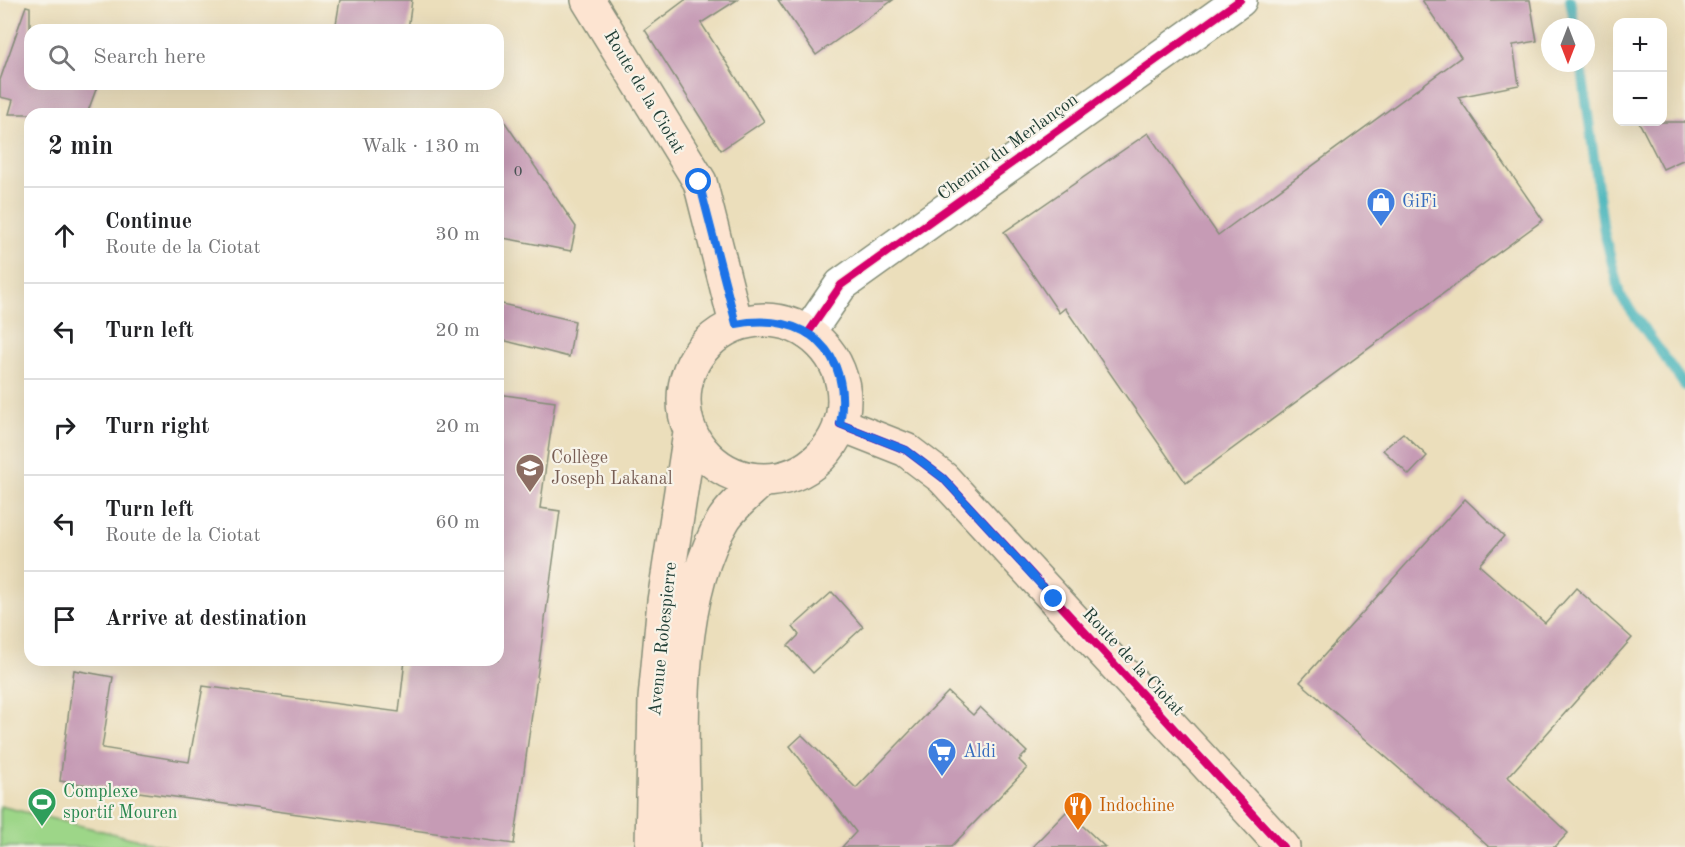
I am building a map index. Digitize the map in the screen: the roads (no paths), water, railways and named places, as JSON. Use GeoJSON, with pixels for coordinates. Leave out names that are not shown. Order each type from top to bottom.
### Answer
{"type":"FeatureCollection","features":[{"type":"Feature","properties":{"kind":"main road","name":"Route de la Ciotat"},"geometry":{"type":"LineString","coordinates":[[588,0],[699,182],[736,324]]}},
{"type":"Feature","properties":{"kind":"main road"},"geometry":{"type":"LineString","coordinates":[[761,320],[777,321],[808,333],[824,346],[836,364],[843,393],[840,424],[832,442],[810,464],[783,477],[762,480],[740,476],[720,467],[703,452],[690,433],[684,413],[684,392],[692,363],[711,339],[736,324],[761,320]]}},
{"type":"Feature","properties":{"kind":"main road","name":"Route de la Ciotat"},"geometry":{"type":"LineString","coordinates":[[840,424],[906,450],[943,478],[1283,847]]}},
{"type":"Feature","properties":{"kind":"main road","name":"Avenue Robespierre"},"geometry":{"type":"LineString","coordinates":[[652,847],[655,699],[663,612],[690,433]]}},
{"type":"Feature","properties":{"kind":"main road","name":"Avenue Robespierre"},"geometry":{"type":"LineString","coordinates":[[684,847],[683,718],[690,607],[701,565],[725,518],[762,480]]}},
{"type":"Feature","properties":{"kind":"street","name":"Chemin du Merlançon"},"geometry":{"type":"LineString","coordinates":[[808,333],[840,285],[1240,0]]}},
{"type":"Feature","properties":{"kind":"waterway"},"geometry":{"type":"LineString","coordinates":[[1570,0],[1573,18]]}},
{"type":"Feature","properties":{"kind":"waterway"},"geometry":{"type":"LineString","coordinates":[[1582,72],[1604,232],[1620,295],[1685,386]]}},
{"type":"Feature","properties":{"kind":"place","name":"GiFi"},"geometry":{"type":"Point","coordinates":[1381,228]}},
{"type":"Feature","properties":{"kind":"place","name":"Collège Joseph Lakanal"},"geometry":{"type":"Point","coordinates":[530,494]}},
{"type":"Feature","properties":{"kind":"place","name":"Aldi"},"geometry":{"type":"Point","coordinates":[942,778]}},
{"type":"Feature","properties":{"kind":"place","name":"Complexe sportif Mouren"},"geometry":{"type":"Point","coordinates":[42,828]}},
{"type":"Feature","properties":{"kind":"place","name":"Indochine"},"geometry":{"type":"Point","coordinates":[1078,832]}}]}
